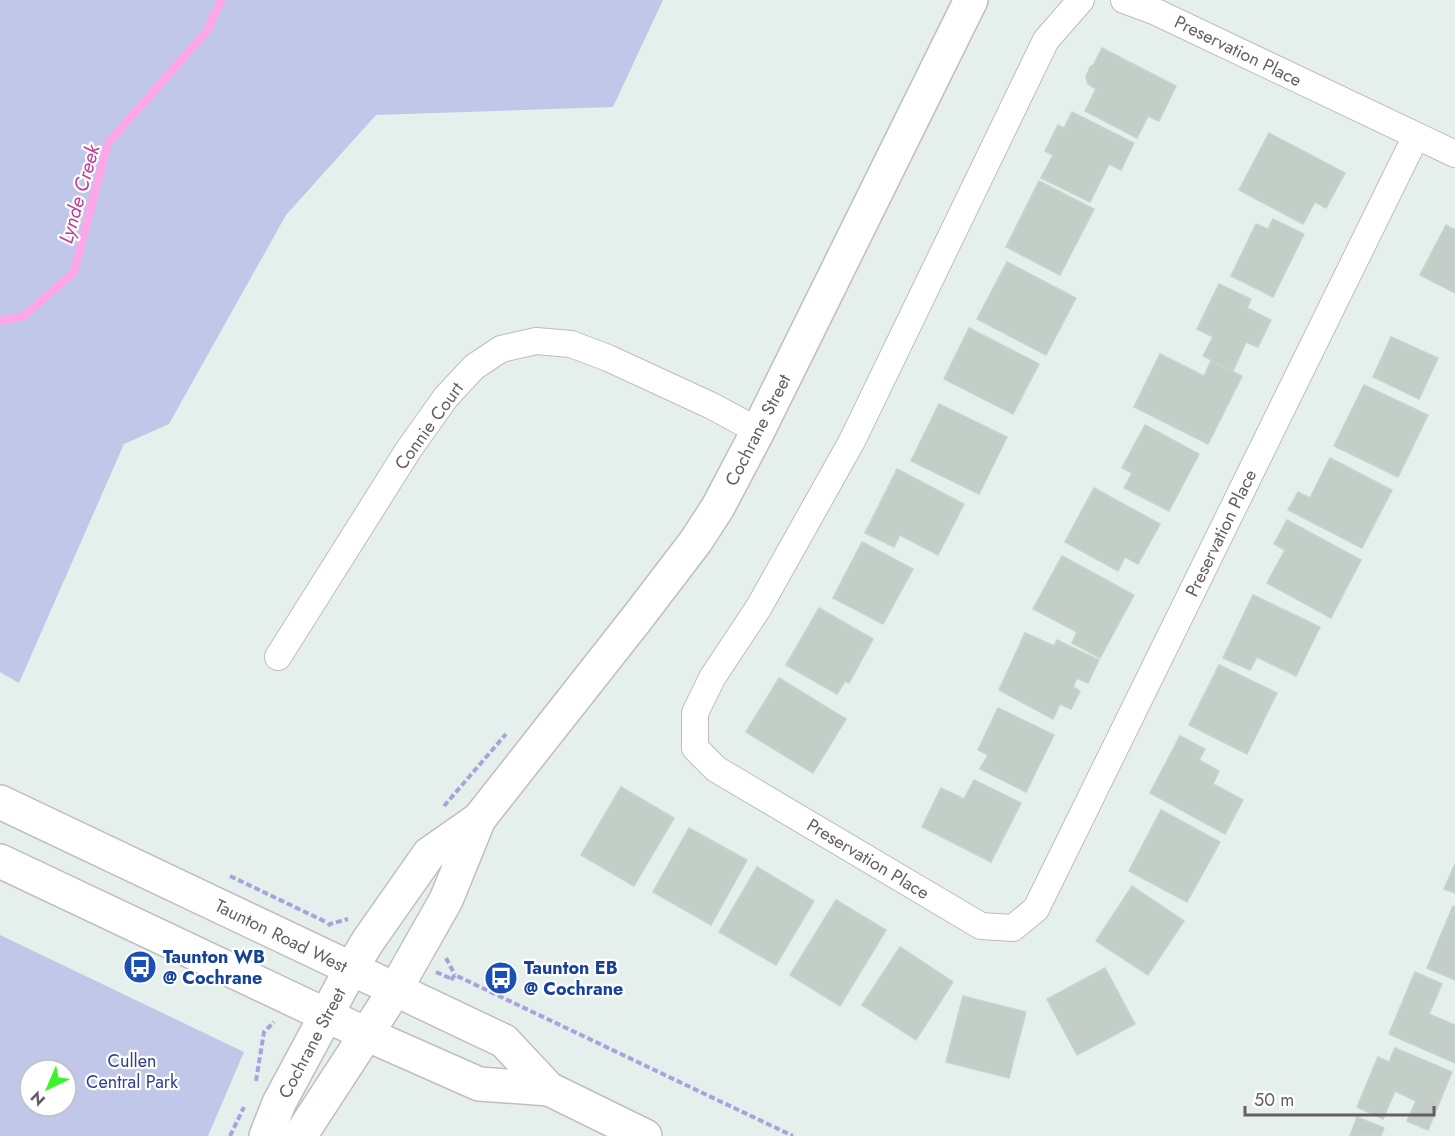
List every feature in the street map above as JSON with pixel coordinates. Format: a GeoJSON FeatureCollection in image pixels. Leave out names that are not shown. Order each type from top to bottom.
{"type":"FeatureCollection","features":[{"type":"Feature","properties":{"kind":"street","name":"Cochrane Street"},"geometry":{"type":"LineString","coordinates":[[300,1136],[395,990],[446,900],[479,819],[696,541],[718,507],[971,0]]}},
{"type":"Feature","properties":{"kind":"street","name":"Preservation Place"},"geometry":{"type":"LineString","coordinates":[[1081,0],[1046,40],[852,441],[759,607],[712,678],[695,713],[695,748],[716,769],[981,926],[1013,928],[1036,909],[1416,136]]}},
{"type":"Feature","properties":{"kind":"street","name":"Preservation Place"},"geometry":{"type":"LineString","coordinates":[[1124,0],[1154,11],[1455,154]]}},
{"type":"Feature","properties":{"kind":"street","name":"Connie Court"},"geometry":{"type":"LineString","coordinates":[[278,657],[409,449],[446,397],[474,367],[501,349],[536,341],[571,344],[608,358],[758,430]]}},
{"type":"Feature","properties":{"kind":"street","name":"Taunton Road West"},"geometry":{"type":"LineString","coordinates":[[0,802],[504,1041],[549,1089],[645,1136]]}},
{"type":"Feature","properties":{"kind":"street","name":"Cochrane Street"},"geometry":{"type":"LineString","coordinates":[[266,1136],[279,1103],[351,969],[369,941],[429,854],[479,819]]}},
{"type":"Feature","properties":{"kind":"street","name":"Taunton Road West"},"geometry":{"type":"LineString","coordinates":[[0,861],[366,1034],[479,1084],[549,1089]]}},
{"type":"Feature","properties":{"kind":"path"},"geometry":{"type":"LineString","coordinates":[[452,979],[455,975],[793,1136]]}},
{"type":"Feature","properties":{"kind":"path"},"geometry":{"type":"LineString","coordinates":[[256,1082],[264,1032],[273,1024]]}},
{"type":"Feature","properties":{"kind":"path"},"geometry":{"type":"LineString","coordinates":[[230,1136],[247,1100]]}},
{"type":"Feature","properties":{"kind":"green space"},"geometry":{"type":"Polygon","coordinates":[[[0,0],[663,0],[613,107],[376,115],[286,215],[169,424],[124,444],[19,683],[0,672],[0,0]]]}},
{"type":"Feature","properties":{"kind":"green space","name":"Cullen Central Park"},"geometry":{"type":"Polygon","coordinates":[[[0,935],[244,1052],[208,1136],[0,1136],[0,935]]]}},
{"type":"Feature","properties":{"kind":"building"},"geometry":{"type":"Polygon","coordinates":[[[1102,48],[1176,86],[1159,121],[1148,116],[1137,138],[1085,111],[1096,89],[1088,84],[1086,77],[1102,48]]]}},
{"type":"Feature","properties":{"kind":"building"},"geometry":{"type":"Polygon","coordinates":[[[1072,112],[1134,143],[1121,170],[1109,164],[1090,202],[1041,178],[1053,155],[1045,151],[1058,125],[1064,128],[1072,112]]]}},
{"type":"Feature","properties":{"kind":"building"},"geometry":{"type":"Polygon","coordinates":[[[1269,133],[1345,173],[1326,208],[1315,202],[1303,224],[1239,190],[1269,133]]]}},
{"type":"Feature","properties":{"kind":"building"},"geometry":{"type":"Polygon","coordinates":[[[1039,181],[1094,209],[1060,275],[1006,247],[1039,181]]]}},
{"type":"Feature","properties":{"kind":"building"},"geometry":{"type":"Polygon","coordinates":[[[1273,219],[1304,234],[1273,297],[1231,276],[1256,224],[1268,229],[1273,219]]]}},
{"type":"Feature","properties":{"kind":"building"},"geometry":{"type":"Polygon","coordinates":[[[1446,225],[1455,230],[1455,293],[1420,275],[1446,225]]]}},
{"type":"Feature","properties":{"kind":"building"},"geometry":{"type":"Polygon","coordinates":[[[1007,262],[1076,298],[1046,355],[977,319],[1007,262]]]}},
{"type":"Feature","properties":{"kind":"building"},"geometry":{"type":"Polygon","coordinates":[[[1219,284],[1251,299],[1247,308],[1271,320],[1258,347],[1246,342],[1233,371],[1203,356],[1213,337],[1197,329],[1219,284]]]}},
{"type":"Feature","properties":{"kind":"building"},"geometry":{"type":"Polygon","coordinates":[[[969,328],[1039,364],[1013,414],[944,379],[969,328]]]}},
{"type":"Feature","properties":{"kind":"building"},"geometry":{"type":"Polygon","coordinates":[[[1391,337],[1438,358],[1419,399],[1373,377],[1391,337]]]}},
{"type":"Feature","properties":{"kind":"building"},"geometry":{"type":"Polygon","coordinates":[[[1160,354],[1204,376],[1211,361],[1242,376],[1208,444],[1134,407],[1160,354]]]}},
{"type":"Feature","properties":{"kind":"building"},"geometry":{"type":"Polygon","coordinates":[[[1364,385],[1428,415],[1398,477],[1334,446],[1364,385]]]}},
{"type":"Feature","properties":{"kind":"building"},"geometry":{"type":"Polygon","coordinates":[[[939,404],[1007,437],[979,494],[911,461],[939,404]]]}},
{"type":"Feature","properties":{"kind":"building"},"geometry":{"type":"Polygon","coordinates":[[[1145,425],[1199,454],[1169,511],[1124,488],[1132,473],[1122,468],[1145,425]]]}},
{"type":"Feature","properties":{"kind":"building"},"geometry":{"type":"Polygon","coordinates":[[[1330,458],[1392,490],[1362,548],[1288,510],[1298,492],[1310,498],[1330,458]]]}},
{"type":"Feature","properties":{"kind":"building"},"geometry":{"type":"Polygon","coordinates":[[[897,469],[964,504],[938,555],[900,535],[894,547],[865,533],[897,469]]]}},
{"type":"Feature","properties":{"kind":"building"},"geometry":{"type":"Polygon","coordinates":[[[1094,488],[1160,524],[1138,564],[1125,557],[1118,571],[1065,542],[1094,488]]]}},
{"type":"Feature","properties":{"kind":"building"},"geometry":{"type":"Polygon","coordinates":[[[1287,520],[1361,560],[1331,618],[1267,583],[1285,550],[1274,544],[1287,520]]]}},
{"type":"Feature","properties":{"kind":"building"},"geometry":{"type":"Polygon","coordinates":[[[862,542],[913,569],[883,624],[833,598],[862,542]]]}},
{"type":"Feature","properties":{"kind":"building"},"geometry":{"type":"Polygon","coordinates":[[[1062,556],[1134,595],[1100,658],[1072,643],[1077,632],[1033,609],[1062,556]]]}},
{"type":"Feature","properties":{"kind":"building"},"geometry":{"type":"Polygon","coordinates":[[[1253,595],[1320,627],[1296,676],[1257,657],[1250,670],[1223,658],[1253,595]]]}},
{"type":"Feature","properties":{"kind":"building"},"geometry":{"type":"Polygon","coordinates":[[[819,608],[873,639],[849,683],[845,681],[837,694],[786,665],[819,608]]]}},
{"type":"Feature","properties":{"kind":"building"},"geometry":{"type":"Polygon","coordinates":[[[1025,633],[1054,646],[1057,640],[1099,660],[1088,683],[1077,678],[1073,687],[1080,691],[1071,709],[1060,704],[1053,719],[999,690],[1025,633]]]}},
{"type":"Feature","properties":{"kind":"building"},"geometry":{"type":"Polygon","coordinates":[[[1219,665],[1277,693],[1247,754],[1189,725],[1219,665]]]}},
{"type":"Feature","properties":{"kind":"building"},"geometry":{"type":"Polygon","coordinates":[[[779,678],[846,719],[813,773],[746,732],[779,678]]]}},
{"type":"Feature","properties":{"kind":"building"},"geometry":{"type":"Polygon","coordinates":[[[998,708],[1054,735],[1026,792],[980,769],[988,755],[978,750],[998,708]]]}},
{"type":"Feature","properties":{"kind":"building"},"geometry":{"type":"Polygon","coordinates":[[[1180,736],[1205,749],[1199,760],[1219,771],[1213,784],[1243,800],[1225,834],[1150,793],[1180,736]]]}},
{"type":"Feature","properties":{"kind":"building"},"geometry":{"type":"Polygon","coordinates":[[[974,780],[1021,803],[991,862],[922,827],[941,788],[964,799],[974,780]]]}},
{"type":"Feature","properties":{"kind":"building"},"geometry":{"type":"Polygon","coordinates":[[[621,787],[674,818],[634,886],[581,855],[621,787]]]}},
{"type":"Feature","properties":{"kind":"building"},"geometry":{"type":"Polygon","coordinates":[[[1161,810],[1220,842],[1187,902],[1129,871],[1161,810]]]}},
{"type":"Feature","properties":{"kind":"building"},"geometry":{"type":"Polygon","coordinates":[[[689,828],[747,860],[711,925],[653,892],[689,828]]]}},
{"type":"Feature","properties":{"kind":"building"},"geometry":{"type":"Polygon","coordinates":[[[1455,864],[1455,893],[1444,889],[1455,864]]]}},
{"type":"Feature","properties":{"kind":"building"},"geometry":{"type":"Polygon","coordinates":[[[757,867],[814,901],[776,965],[719,932],[757,867]]]}},
{"type":"Feature","properties":{"kind":"building"},"geometry":{"type":"Polygon","coordinates":[[[1132,886],[1184,921],[1148,975],[1096,941],[1132,886]]]}},
{"type":"Feature","properties":{"kind":"building"},"geometry":{"type":"Polygon","coordinates":[[[836,900],[886,930],[840,1006],[790,975],[836,900]]]}},
{"type":"Feature","properties":{"kind":"building"},"geometry":{"type":"Polygon","coordinates":[[[1453,906],[1455,907],[1455,980],[1427,968],[1453,906]]]}},
{"type":"Feature","properties":{"kind":"building"},"geometry":{"type":"Polygon","coordinates":[[[900,947],[953,982],[916,1040],[862,1005],[900,947]]]}},
{"type":"Feature","properties":{"kind":"building"},"geometry":{"type":"Polygon","coordinates":[[[1105,968],[1135,1024],[1077,1055],[1047,999],[1105,968]]]}},
{"type":"Feature","properties":{"kind":"building"},"geometry":{"type":"Polygon","coordinates":[[[1415,972],[1442,984],[1429,1014],[1455,1025],[1455,1063],[1389,1034],[1415,972]]]}},
{"type":"Feature","properties":{"kind":"building"},"geometry":{"type":"Polygon","coordinates":[[[963,996],[1026,1012],[1009,1078],[946,1062],[963,996]]]}},
{"type":"Feature","properties":{"kind":"building"},"geometry":{"type":"Polygon","coordinates":[[[1395,1048],[1452,1072],[1428,1130],[1407,1121],[1416,1101],[1395,1091],[1383,1119],[1357,1107],[1378,1057],[1389,1062],[1395,1048]]]}},
{"type":"Feature","properties":{"kind":"building"},"geometry":{"type":"Polygon","coordinates":[[[1357,1117],[1384,1128],[1381,1136],[1350,1136],[1357,1117]]]}},
{"type":"Feature","properties":{"kind":"waterway","name":"Lynde Creek"},"geometry":{"type":"LineString","coordinates":[[0,321],[24,316],[74,272],[108,143],[207,31],[221,0]]}},
{"type":"Feature","properties":{"kind":"place","name":"Taunton WB @ Cochrane"},"geometry":{"type":"Point","coordinates":[140,967]}},
{"type":"Feature","properties":{"kind":"place","name":"Taunton EB @ Cochrane"},"geometry":{"type":"Point","coordinates":[501,978]}}]}
